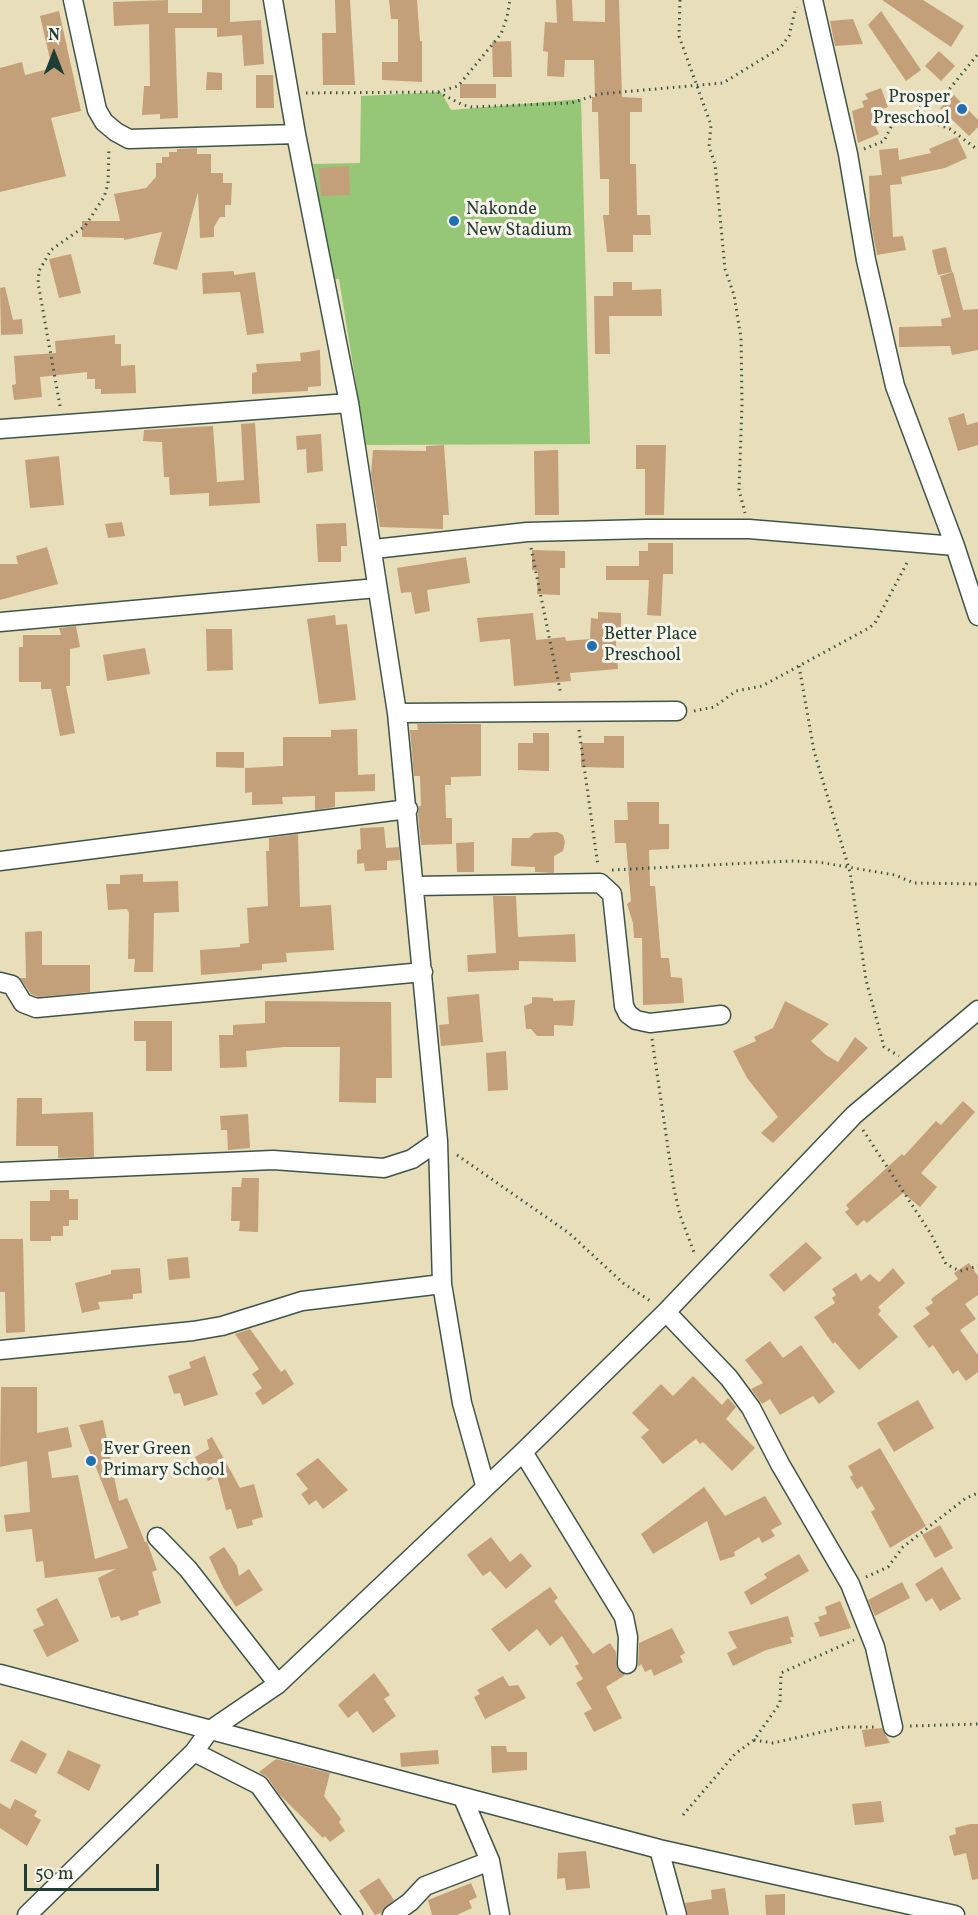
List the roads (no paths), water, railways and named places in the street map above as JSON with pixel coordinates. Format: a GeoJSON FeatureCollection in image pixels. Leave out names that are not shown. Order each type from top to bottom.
{"type":"FeatureCollection","features":[{"type":"Feature","properties":{"kind":"street"},"geometry":{"type":"LineString","coordinates":[[73,0],[98,110],[109,126],[129,139],[296,134]]}},
{"type":"Feature","properties":{"kind":"street"},"geometry":{"type":"LineString","coordinates":[[273,0],[296,134],[349,403],[374,549],[377,588],[397,713],[408,809],[438,1142],[442,1284],[462,1403],[485,1485]]}},
{"type":"Feature","properties":{"kind":"street"},"geometry":{"type":"LineString","coordinates":[[813,0],[848,154],[866,260],[895,386],[955,546],[978,616]]}},
{"type":"Feature","properties":{"kind":"street"},"geometry":{"type":"LineString","coordinates":[[0,429],[349,403]]}},
{"type":"Feature","properties":{"kind":"street"},"geometry":{"type":"LineString","coordinates":[[374,549],[527,532],[749,529],[955,546]]}},
{"type":"Feature","properties":{"kind":"street"},"geometry":{"type":"LineString","coordinates":[[0,622],[377,588]]}},
{"type":"Feature","properties":{"kind":"street"},"geometry":{"type":"LineString","coordinates":[[397,713],[677,711]]}},
{"type":"Feature","properties":{"kind":"street"},"geometry":{"type":"LineString","coordinates":[[0,861],[408,809]]}},
{"type":"Feature","properties":{"kind":"street"},"geometry":{"type":"LineString","coordinates":[[415,886],[599,877],[612,894],[624,1006],[636,1020],[650,1023],[721,1015]]}},
{"type":"Feature","properties":{"kind":"street"},"geometry":{"type":"LineString","coordinates":[[0,982],[12,985],[23,1003],[36,1008],[423,972]]}},
{"type":"Feature","properties":{"kind":"street"},"geometry":{"type":"LineString","coordinates":[[27,1915],[194,1752],[209,1731],[278,1684],[485,1485],[523,1452],[703,1275],[854,1115],[978,1010]]}},
{"type":"Feature","properties":{"kind":"street"},"geometry":{"type":"LineString","coordinates":[[0,1172],[273,1160],[384,1168],[412,1159],[438,1142]]}},
{"type":"Feature","properties":{"kind":"street"},"geometry":{"type":"LineString","coordinates":[[0,1350],[193,1331],[222,1326],[302,1301],[442,1284]]}},
{"type":"Feature","properties":{"kind":"street"},"geometry":{"type":"LineString","coordinates":[[666,1312],[729,1378],[751,1408],[780,1464],[850,1584],[870,1633],[893,1727]]}},
{"type":"Feature","properties":{"kind":"street"},"geometry":{"type":"LineString","coordinates":[[523,1452],[624,1617],[628,1637],[627,1664]]}},
{"type":"Feature","properties":{"kind":"street"},"geometry":{"type":"LineString","coordinates":[[157,1537],[188,1569],[278,1684]]}},
{"type":"Feature","properties":{"kind":"street"},"geometry":{"type":"LineString","coordinates":[[0,1674],[659,1849],[955,1915]]}},
{"type":"Feature","properties":{"kind":"street"},"geometry":{"type":"LineString","coordinates":[[194,1752],[259,1785],[352,1915]]}},
{"type":"Feature","properties":{"kind":"street"},"geometry":{"type":"LineString","coordinates":[[463,1798],[490,1861],[500,1915]]}},
{"type":"Feature","properties":{"kind":"street"},"geometry":{"type":"LineString","coordinates":[[659,1849],[677,1915]]}},
{"type":"Feature","properties":{"kind":"street"},"geometry":{"type":"LineString","coordinates":[[393,1915],[425,1886],[490,1861]]}},
{"type":"Feature","properties":{"kind":"place","name":"Prosper Preschool"},"geometry":{"type":"Point","coordinates":[962,109]}},
{"type":"Feature","properties":{"kind":"place","name":"Nakonde New Stadium"},"geometry":{"type":"Point","coordinates":[454,221]}},
{"type":"Feature","properties":{"kind":"place","name":"Better Place Preschool"},"geometry":{"type":"Point","coordinates":[592,646]}},
{"type":"Feature","properties":{"kind":"place","name":"Ever Green Primary School"},"geometry":{"type":"Point","coordinates":[91,1461]}}]}
